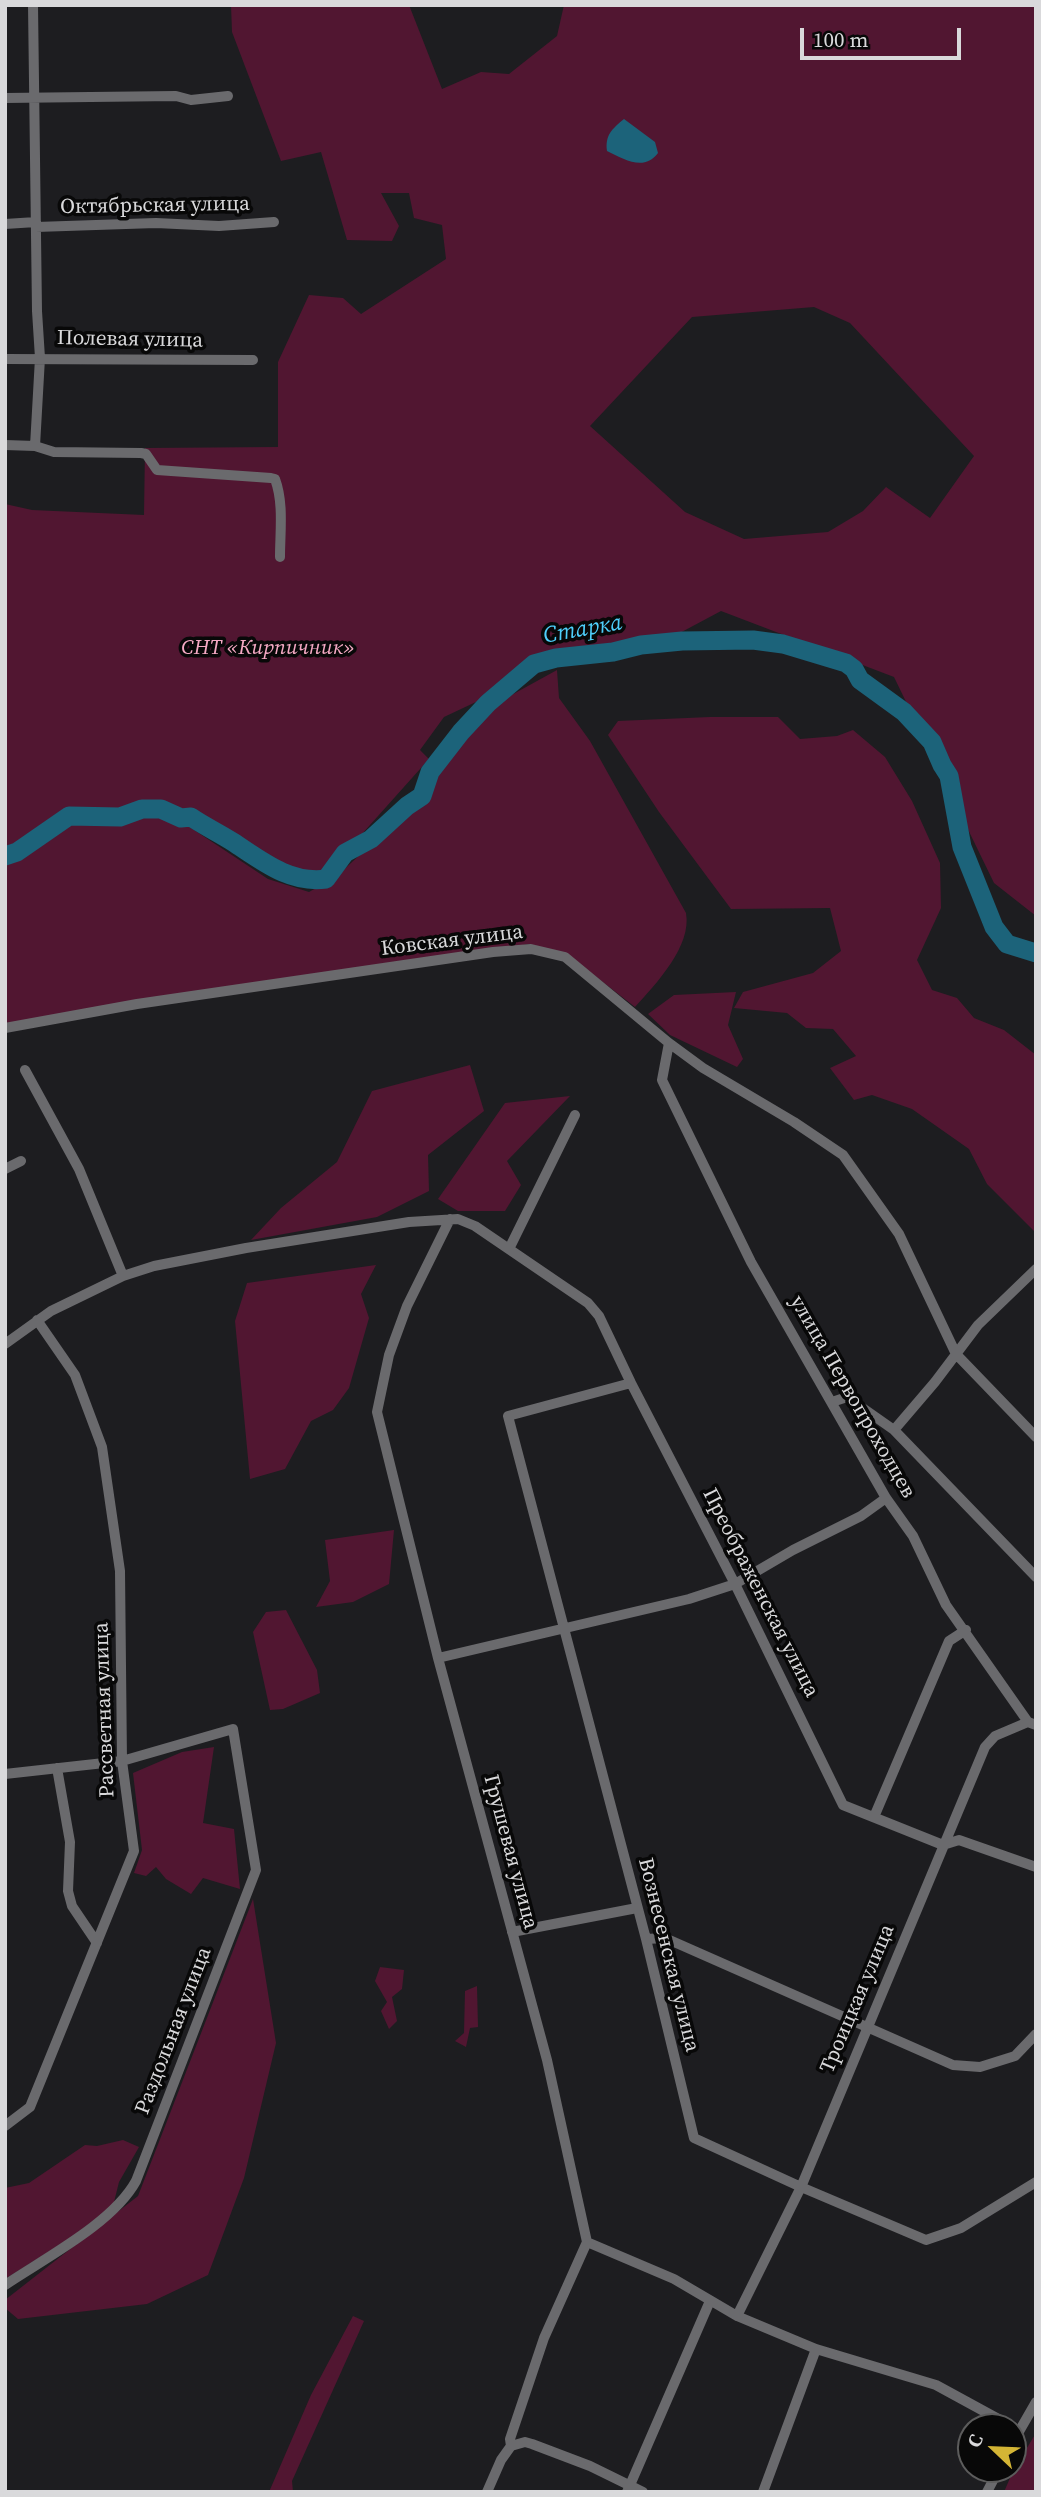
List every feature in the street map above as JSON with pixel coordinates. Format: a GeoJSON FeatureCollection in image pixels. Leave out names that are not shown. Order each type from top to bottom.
{"type":"FeatureCollection","features":[{"type":"Feature","properties":{"kind":"street"},"geometry":{"type":"LineString","coordinates":[[33,5],[40,358],[35,446]]}},
{"type":"Feature","properties":{"kind":"street"},"geometry":{"type":"LineString","coordinates":[[5,98],[176,96],[191,100],[228,96]]}},
{"type":"Feature","properties":{"kind":"street","name":"Октябрьская улица"},"geometry":{"type":"LineString","coordinates":[[5,224],[156,223],[231,226],[274,222]]}},
{"type":"Feature","properties":{"kind":"street","name":"Полевая улица"},"geometry":{"type":"LineString","coordinates":[[5,359],[253,360]]}},
{"type":"Feature","properties":{"kind":"street"},"geometry":{"type":"LineString","coordinates":[[5,445],[35,446],[54,452],[141,453],[146,454],[157,470],[275,479],[281,514],[280,557]]}},
{"type":"Feature","properties":{"kind":"street","name":"Ковская улица"},"geometry":{"type":"LineString","coordinates":[[5,1028],[260,986],[480,954],[531,949],[565,957],[703,1068],[794,1122],[843,1155],[899,1234],[957,1354]]}},
{"type":"Feature","properties":{"kind":"street","name":"улица Первопроходцев"},"geometry":{"type":"LineString","coordinates":[[669,1043],[662,1080],[751,1262],[886,1498],[913,1536],[946,1605],[1032,1724]]}},
{"type":"Feature","properties":{"kind":"street"},"geometry":{"type":"LineString","coordinates":[[25,1070],[79,1170],[123,1276]]}},
{"type":"Feature","properties":{"kind":"street"},"geometry":{"type":"LineString","coordinates":[[509,1249],[575,1115]]}},
{"type":"Feature","properties":{"kind":"street"},"geometry":{"type":"LineString","coordinates":[[5,1169],[21,1161]]}},
{"type":"Feature","properties":{"kind":"street"},"geometry":{"type":"LineString","coordinates":[[5,1343],[37,1320],[123,1276],[186,1259],[246,1248],[397,1224],[450,1219]]}},
{"type":"Feature","properties":{"kind":"street","name":"Преображенская улица"},"geometry":{"type":"LineString","coordinates":[[450,1219],[458,1219],[475,1226],[589,1303],[599,1316],[843,1805],[943,1845],[959,1840],[1036,1867]]}},
{"type":"Feature","properties":{"kind":"street","name":"Грушевая улица"},"geometry":{"type":"LineString","coordinates":[[450,1219],[407,1307],[389,1355],[377,1412],[438,1658],[547,2060],[587,2242]]}},
{"type":"Feature","properties":{"kind":"street"},"geometry":{"type":"LineString","coordinates":[[894,1430],[978,1325],[1036,1269]]}},
{"type":"Feature","properties":{"kind":"street","name":"Рассветная улица"},"geometry":{"type":"LineString","coordinates":[[5,2126],[30,2107],[134,1851],[122,1760],[120,1571],[102,1447],[75,1375],[37,1320]]}},
{"type":"Feature","properties":{"kind":"street"},"geometry":{"type":"LineString","coordinates":[[957,1354],[1036,1437]]}},
{"type":"Feature","properties":{"kind":"street","name":"Вознесенская улица"},"geometry":{"type":"LineString","coordinates":[[631,1383],[508,1416],[646,1939],[694,2138],[926,2240],[961,2228],[1036,2182]]}},
{"type":"Feature","properties":{"kind":"street"},"geometry":{"type":"LineString","coordinates":[[832,1402],[847,1397],[894,1430],[1036,1577]]}},
{"type":"Feature","properties":{"kind":"street"},"geometry":{"type":"LineString","coordinates":[[438,1658],[689,1599],[735,1584],[793,1550],[861,1516],[886,1498]]}},
{"type":"Feature","properties":{"kind":"street"},"geometry":{"type":"LineString","coordinates":[[873,1817],[949,1641],[966,1630]]}},
{"type":"Feature","properties":{"kind":"street","name":"Троицкая улица"},"geometry":{"type":"LineString","coordinates":[[737,2316],[801,2187],[985,1747],[995,1736],[1032,1724]]}},
{"type":"Feature","properties":{"kind":"street","name":"Раздольная улица"},"geometry":{"type":"LineString","coordinates":[[5,2285],[105,2218],[129,2193],[136,2181],[256,1870],[233,1730],[122,1760]]}},
{"type":"Feature","properties":{"kind":"street"},"geometry":{"type":"LineString","coordinates":[[5,1774],[122,1760]]}},
{"type":"Feature","properties":{"kind":"street"},"geometry":{"type":"LineString","coordinates":[[57,1768],[70,1842],[68,1891],[72,1906],[97,1943]]}},
{"type":"Feature","properties":{"kind":"street"},"geometry":{"type":"LineString","coordinates":[[512,1932],[637,1908]]}},
{"type":"Feature","properties":{"kind":"street"},"geometry":{"type":"LineString","coordinates":[[646,1939],[665,1938],[953,2065],[981,2067],[1015,2056],[1036,2034]]}},
{"type":"Feature","properties":{"kind":"street"},"geometry":{"type":"LineString","coordinates":[[511,2446],[509,2439],[544,2338],[587,2242],[674,2279],[737,2316],[816,2349],[936,2385],[987,2413]]}},
{"type":"Feature","properties":{"kind":"street"},"geometry":{"type":"LineString","coordinates":[[629,2489],[710,2301]]}},
{"type":"Feature","properties":{"kind":"street"},"geometry":{"type":"LineString","coordinates":[[763,2492],[816,2349]]}},
{"type":"Feature","properties":{"kind":"street"},"geometry":{"type":"LineString","coordinates":[[487,2492],[501,2460],[511,2446],[525,2442],[590,2466],[629,2489],[643,2492]]}},
{"type":"Feature","properties":{"kind":"green space","name":"СНТ «Кирпичник»"},"geometry":{"type":"Polygon","coordinates":[[[231,5],[409,5],[442,89],[481,72],[509,74],[557,36],[564,5],[1036,5],[1036,916],[994,883],[894,677],[721,611],[661,643],[563,661],[444,717],[420,750],[429,759],[361,835],[371,839],[345,853],[326,879],[312,881],[285,875],[191,817],[181,818],[161,809],[142,809],[120,817],[69,816],[17,852],[5,856],[5,504],[32,510],[144,515],[145,448],[278,447],[278,362],[309,295],[343,298],[361,314],[446,259],[442,225],[414,218],[409,193],[381,193],[399,226],[392,241],[347,240],[321,152],[281,161],[232,32],[231,5]],[[814,307],[692,317],[590,426],[685,512],[744,539],[828,532],[863,511],[886,487],[930,518],[974,456],[850,323],[814,307]]]}},
{"type":"Feature","properties":{"kind":"green space"},"geometry":{"type":"Polygon","coordinates":[[[557,670],[559,698],[590,741],[686,913],[684,938],[671,964],[635,1007],[568,955],[529,944],[5,1024],[5,859],[19,854],[70,818],[119,819],[143,811],[160,812],[179,820],[268,879],[309,892],[337,876],[393,824],[426,800],[435,774],[497,703],[557,670]]]}},
{"type":"Feature","properties":{"kind":"green space"},"geometry":{"type":"Polygon","coordinates":[[[778,717],[800,739],[837,736],[853,730],[885,757],[912,801],[940,863],[941,908],[917,960],[932,990],[957,998],[974,1018],[1004,1030],[1036,1055],[1036,1233],[987,1184],[969,1149],[912,1109],[872,1095],[854,1100],[830,1068],[856,1056],[833,1029],[806,1028],[787,1013],[734,1008],[743,992],[813,973],[841,951],[830,908],[731,909],[659,812],[608,735],[618,721],[778,717]]]}},
{"type":"Feature","properties":{"kind":"green space"},"geometry":{"type":"Polygon","coordinates":[[[736,992],[728,1025],[743,1059],[737,1067],[670,1035],[648,1014],[674,995],[736,992]]]}},
{"type":"Feature","properties":{"kind":"green space"},"geometry":{"type":"Polygon","coordinates":[[[470,1065],[484,1111],[428,1155],[429,1191],[377,1217],[251,1240],[281,1208],[337,1162],[372,1091],[470,1065]]]}},
{"type":"Feature","properties":{"kind":"green space"},"geometry":{"type":"Polygon","coordinates":[[[570,1096],[507,1161],[521,1185],[505,1211],[458,1211],[438,1199],[505,1103],[570,1096]]]}},
{"type":"Feature","properties":{"kind":"green space"},"geometry":{"type":"Polygon","coordinates":[[[376,1265],[361,1294],[369,1318],[349,1388],[333,1410],[311,1421],[285,1469],[250,1479],[235,1321],[247,1283],[376,1265]]]}},
{"type":"Feature","properties":{"kind":"green space"},"geometry":{"type":"Polygon","coordinates":[[[394,1530],[389,1584],[353,1602],[316,1607],[330,1581],[325,1540],[394,1530]]]}},
{"type":"Feature","properties":{"kind":"green space"},"geometry":{"type":"Polygon","coordinates":[[[286,1610],[317,1670],[320,1693],[283,1709],[270,1710],[253,1632],[266,1612],[286,1610]]]}},
{"type":"Feature","properties":{"kind":"green space"},"geometry":{"type":"Polygon","coordinates":[[[214,1747],[203,1823],[234,1829],[240,1889],[203,1878],[191,1894],[166,1879],[156,1867],[146,1876],[134,1873],[142,1850],[133,1773],[182,1752],[214,1747]]]}},
{"type":"Feature","properties":{"kind":"green space"},"geometry":{"type":"Polygon","coordinates":[[[253,1899],[276,2043],[244,2178],[208,2275],[147,2304],[18,2319],[5,2308],[5,2300],[138,2196],[253,1899]]]}},
{"type":"Feature","properties":{"kind":"green space"},"geometry":{"type":"Polygon","coordinates":[[[380,1967],[404,1970],[402,1989],[392,1997],[397,2021],[389,2029],[381,2011],[387,2002],[375,1981],[380,1967]]]}},
{"type":"Feature","properties":{"kind":"green space"},"geometry":{"type":"Polygon","coordinates":[[[477,1986],[478,2027],[470,2028],[466,2047],[455,2041],[464,2033],[465,1991],[477,1986]]]}},
{"type":"Feature","properties":{"kind":"green space"},"geometry":{"type":"Polygon","coordinates":[[[123,2140],[139,2147],[119,2182],[113,2206],[69,2239],[5,2279],[5,2188],[29,2183],[85,2145],[97,2146],[123,2140]]]}},
{"type":"Feature","properties":{"kind":"green space"},"geometry":{"type":"Polygon","coordinates":[[[353,2316],[364,2321],[292,2481],[293,2492],[269,2492],[311,2395],[353,2316]]]}},
{"type":"Feature","properties":{"kind":"green space"},"geometry":{"type":"Polygon","coordinates":[[[1036,2433],[1036,2492],[1004,2492],[1008,2483],[1027,2483],[1027,2448],[1036,2433]]]}},
{"type":"Feature","properties":{"kind":"water"},"geometry":{"type":"Polygon","coordinates":[[[624,119],[655,142],[658,153],[652,159],[647,162],[634,162],[607,151],[610,133],[624,119]]]}},
{"type":"Feature","properties":{"kind":"waterway","name":"Старка"},"geometry":{"type":"LineString","coordinates":[[5,856],[17,852],[69,816],[120,817],[142,809],[161,809],[181,818],[191,817],[277,870],[300,878],[326,879],[345,853],[371,839],[422,796],[430,772],[461,732],[488,703],[534,664],[641,645],[682,641],[753,640],[783,644],[846,663],[854,669],[860,680],[904,712],[932,742],[949,776],[962,847],[994,927],[1007,944],[1036,953]]}}]}
